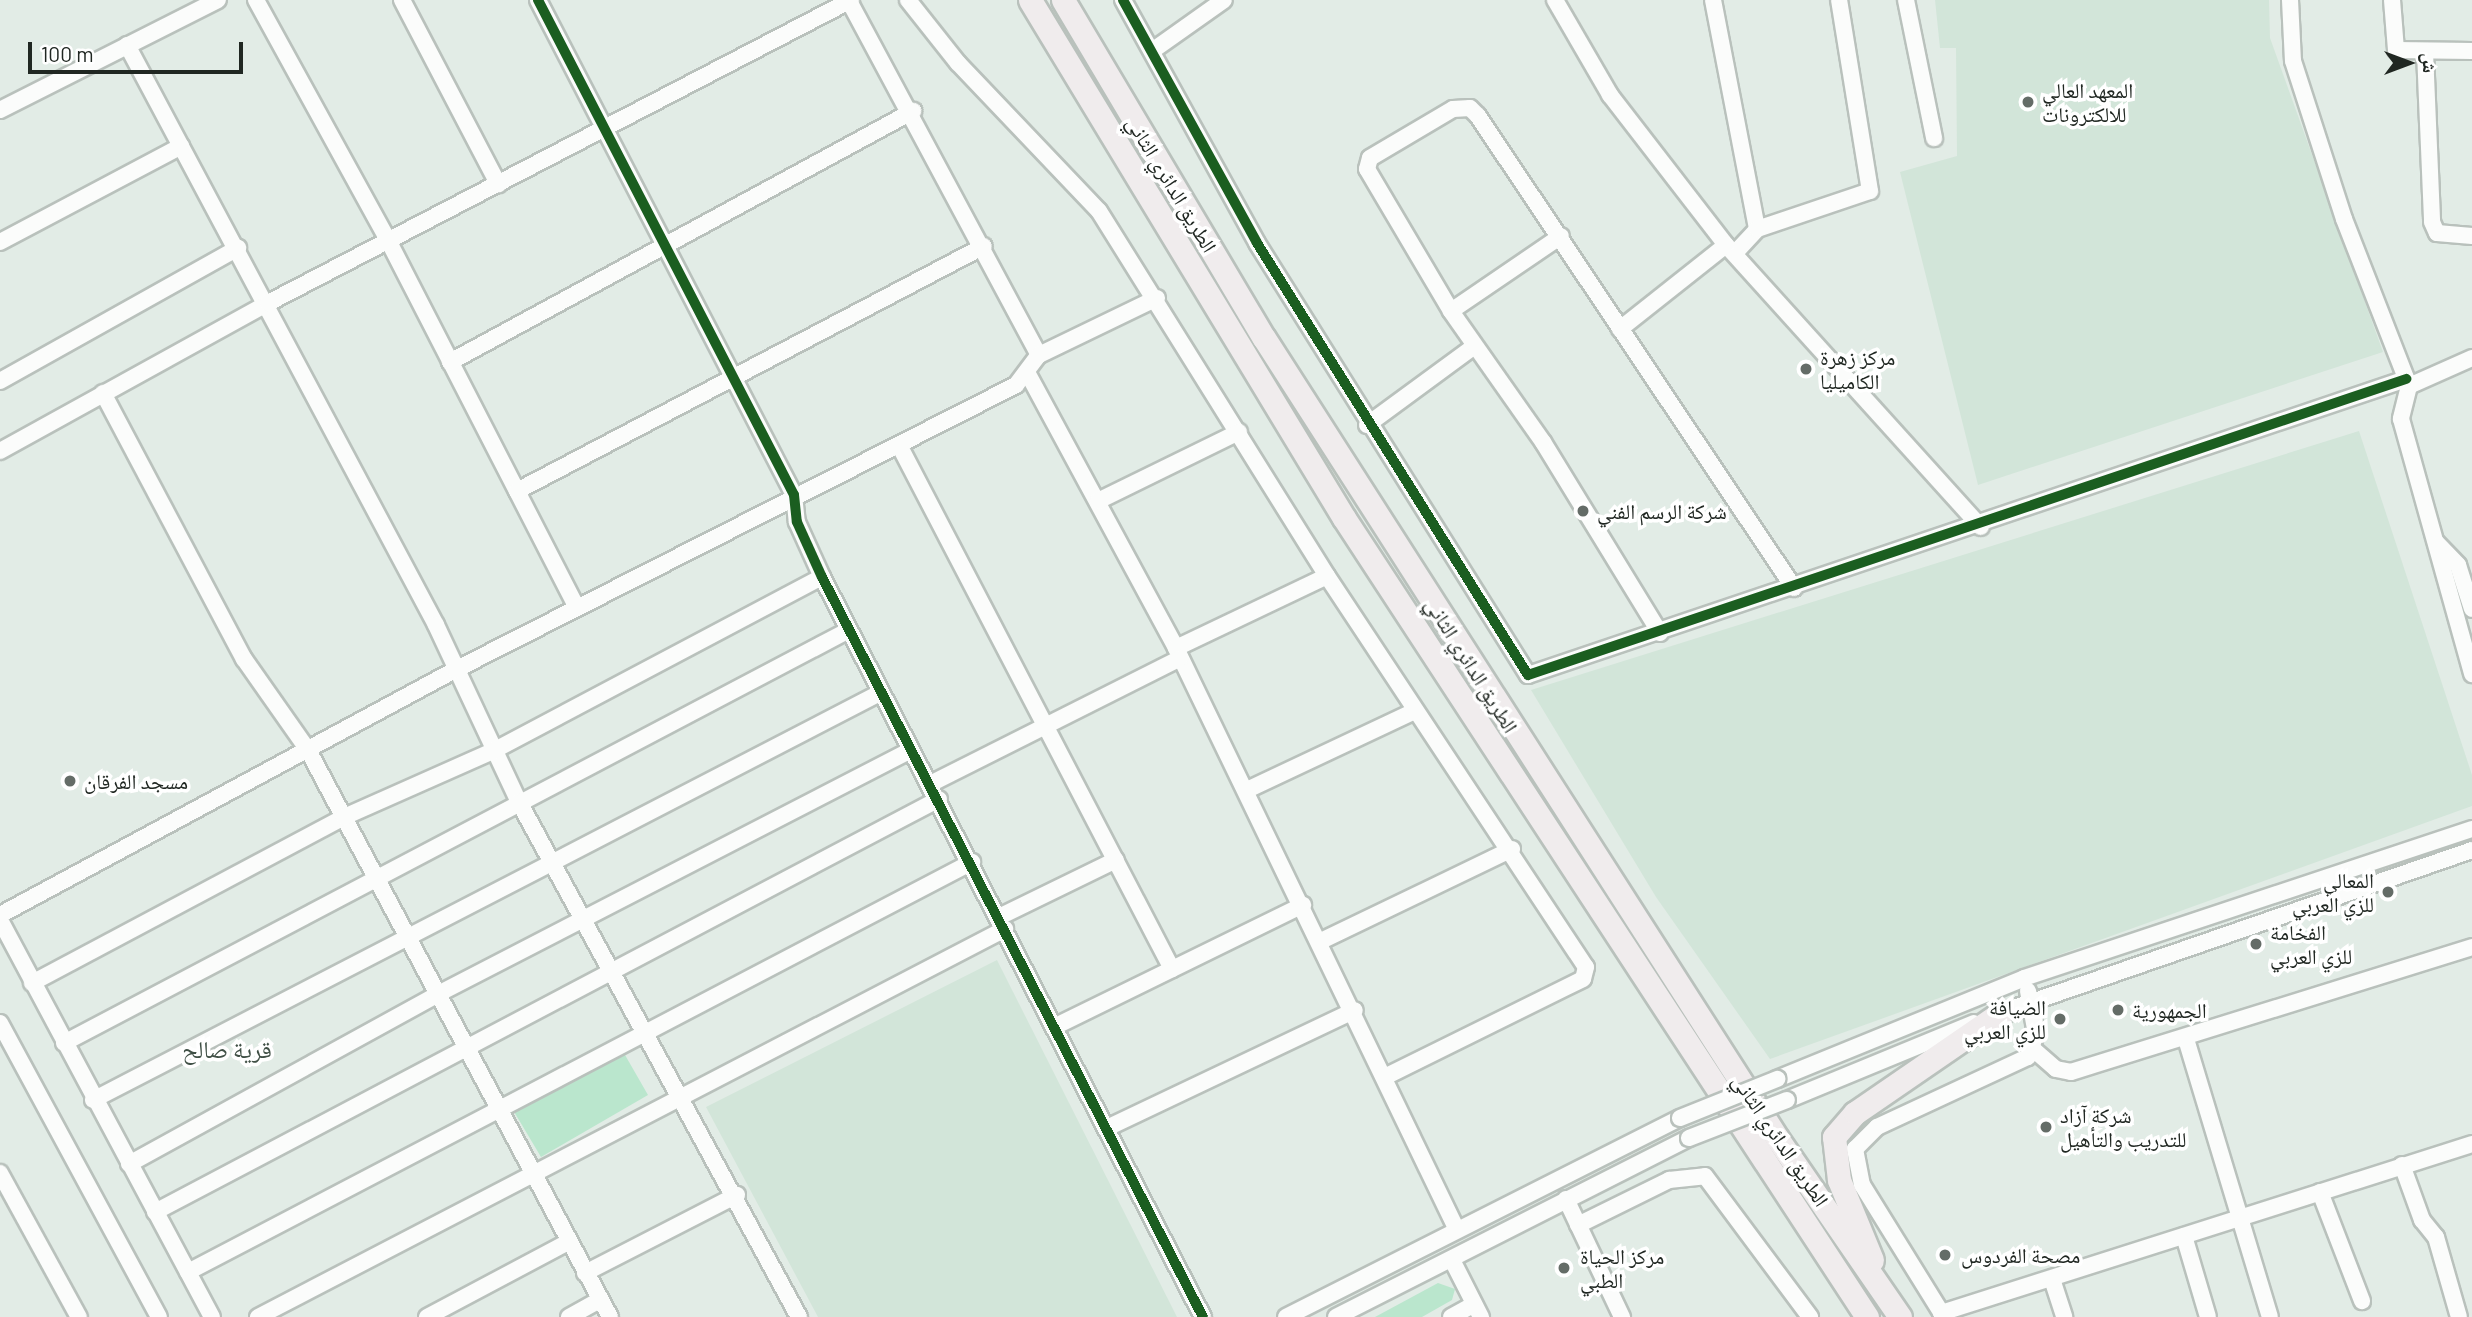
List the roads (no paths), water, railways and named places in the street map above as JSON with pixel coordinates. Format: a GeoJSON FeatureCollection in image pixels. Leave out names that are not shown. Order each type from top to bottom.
{"type":"FeatureCollection","features":[{"type":"Feature","properties":{"kind":"highway","name":"الطريق الدائري الثاني"},"geometry":{"type":"LineString","coordinates":[[1030,0],[1344,518],[1867,1317]]}},
{"type":"Feature","properties":{"kind":"highway","name":"الطريق الدائري الثاني"},"geometry":{"type":"LineString","coordinates":[[1063,0],[1271,349],[1777,1138],[1900,1317]]}},
{"type":"Feature","properties":{"kind":"highway"},"geometry":{"type":"LineString","coordinates":[[1876,1280],[1832,1157],[1834,1137],[1855,1112],[2002,1012]]}},
{"type":"Feature","properties":{"kind":"street"},"geometry":{"type":"LineString","coordinates":[[0,110],[218,0]]}},
{"type":"Feature","properties":{"kind":"street"},"geometry":{"type":"LineString","coordinates":[[256,0],[390,244],[577,608]]}},
{"type":"Feature","properties":{"kind":"street"},"geometry":{"type":"LineString","coordinates":[[402,0],[498,184]]}},
{"type":"Feature","properties":{"kind":"street"},"geometry":{"type":"LineString","coordinates":[[908,0],[958,63],[1063,166],[1157,298],[1327,576],[1415,711],[1512,849],[1587,973],[1387,1076]]}},
{"type":"Feature","properties":{"kind":"street"},"geometry":{"type":"LineString","coordinates":[[1123,0],[1367,425],[1524,673],[1660,633],[1981,527],[2123,471],[2408,382],[2472,358]]}},
{"type":"Feature","properties":{"kind":"street"},"geometry":{"type":"LineString","coordinates":[[1152,51],[1224,0]]}},
{"type":"Feature","properties":{"kind":"street"},"geometry":{"type":"LineString","coordinates":[[1555,0],[1610,95],[1730,249],[1981,527]]}},
{"type":"Feature","properties":{"kind":"street"},"geometry":{"type":"LineString","coordinates":[[1713,0],[1757,229]]}},
{"type":"Feature","properties":{"kind":"street"},"geometry":{"type":"LineString","coordinates":[[1620,329],[1757,229],[1870,191],[1839,0]]}},
{"type":"Feature","properties":{"kind":"street"},"geometry":{"type":"LineString","coordinates":[[1906,0],[1934,138]]}},
{"type":"Feature","properties":{"kind":"street"},"geometry":{"type":"LineString","coordinates":[[2290,0],[2297,72],[2408,382],[2401,419],[2437,542],[2440,572],[2472,674]]}},
{"type":"Feature","properties":{"kind":"street"},"geometry":{"type":"LineString","coordinates":[[2392,0],[2396,50],[2472,51]]}},
{"type":"Feature","properties":{"kind":"street"},"geometry":{"type":"LineString","coordinates":[[541,1],[604,131],[735,377],[794,495],[797,522],[822,577],[880,692],[1058,1025],[1203,1317]]}},
{"type":"Feature","properties":{"kind":"street"},"geometry":{"type":"LineString","coordinates":[[0,451],[268,303],[390,244],[498,184],[850,1],[913,111],[1039,355]]}},
{"type":"Feature","properties":{"kind":"street"},"geometry":{"type":"LineString","coordinates":[[127,45],[268,303],[455,670],[519,802],[616,971],[737,1195],[799,1317]]}},
{"type":"Feature","properties":{"kind":"street"},"geometry":{"type":"LineString","coordinates":[[2425,52],[2432,222],[2437,233],[2472,236]]}},
{"type":"Feature","properties":{"kind":"street"},"geometry":{"type":"LineString","coordinates":[[1660,633],[1550,453],[1473,347],[1367,169],[1370,158],[1453,109],[1470,108],[1560,236],[1794,589]]}},
{"type":"Feature","properties":{"kind":"street"},"geometry":{"type":"LineString","coordinates":[[450,362],[913,111]]}},
{"type":"Feature","properties":{"kind":"street"},"geometry":{"type":"LineString","coordinates":[[0,242],[181,146]]}},
{"type":"Feature","properties":{"kind":"street"},"geometry":{"type":"LineString","coordinates":[[1451,311],[1560,236]]}},
{"type":"Feature","properties":{"kind":"street"},"geometry":{"type":"LineString","coordinates":[[517,491],[984,246]]}},
{"type":"Feature","properties":{"kind":"street"},"geometry":{"type":"LineString","coordinates":[[0,381],[238,248]]}},
{"type":"Feature","properties":{"kind":"street"},"geometry":{"type":"LineString","coordinates":[[212,1317],[32,983],[7,954],[0,918],[455,670],[794,495],[899,445],[1028,374],[1039,355],[1157,298]]}},
{"type":"Feature","properties":{"kind":"street"},"geometry":{"type":"LineString","coordinates":[[1367,425],[1473,347]]}},
{"type":"Feature","properties":{"kind":"street"},"geometry":{"type":"LineString","coordinates":[[1028,374],[1178,653],[1247,790],[1387,1076],[1457,1230]]}},
{"type":"Feature","properties":{"kind":"street"},"geometry":{"type":"LineString","coordinates":[[103,393],[244,659],[308,750],[610,1317]]}},
{"type":"Feature","properties":{"kind":"street"},"geometry":{"type":"LineString","coordinates":[[1097,501],[1240,432]]}},
{"type":"Feature","properties":{"kind":"street"},"geometry":{"type":"LineString","coordinates":[[899,445],[1042,725],[1172,969]]}},
{"type":"Feature","properties":{"kind":"street"},"geometry":{"type":"LineString","coordinates":[[2437,542],[2465,563],[2472,609]]}},
{"type":"Feature","properties":{"kind":"street"},"geometry":{"type":"LineString","coordinates":[[2440,572],[2465,563]]}},
{"type":"Feature","properties":{"kind":"street"},"geometry":{"type":"LineString","coordinates":[[930,783],[1327,576]]}},
{"type":"Feature","properties":{"kind":"street"},"geometry":{"type":"LineString","coordinates":[[32,983],[344,817],[495,750],[822,577]]}},
{"type":"Feature","properties":{"kind":"street"},"geometry":{"type":"LineString","coordinates":[[64,1043],[849,630]]}},
{"type":"Feature","properties":{"kind":"street"},"geometry":{"type":"LineString","coordinates":[[93,1100],[408,940],[880,692]]}},
{"type":"Feature","properties":{"kind":"street"},"geometry":{"type":"LineString","coordinates":[[1247,790],[1415,711]]}},
{"type":"Feature","properties":{"kind":"street"},"geometry":{"type":"LineString","coordinates":[[129,1164],[438,994],[587,920],[911,750]]}},
{"type":"Feature","properties":{"kind":"street"},"geometry":{"type":"LineString","coordinates":[[155,1212],[939,799]]}},
{"type":"Feature","properties":{"kind":"street"},"geometry":{"type":"LineString","coordinates":[[1286,1317],[1679,1118],[2024,978],[2472,830]]}},
{"type":"Feature","properties":{"kind":"street"},"geometry":{"type":"LineString","coordinates":[[1321,941],[1512,849]]}},
{"type":"Feature","properties":{"kind":"street"},"geometry":{"type":"LineString","coordinates":[[1336,1317],[1689,1138],[2032,1000],[2472,850]]}},
{"type":"Feature","properties":{"kind":"street"},"geometry":{"type":"LineString","coordinates":[[258,1317],[534,1174],[1116,860]]}},
{"type":"Feature","properties":{"kind":"street"},"geometry":{"type":"LineString","coordinates":[[188,1272],[972,862]]}},
{"type":"Feature","properties":{"kind":"street"},"geometry":{"type":"LineString","coordinates":[[1058,1025],[1303,905]]}},
{"type":"Feature","properties":{"kind":"street"},"geometry":{"type":"LineString","coordinates":[[2033,1049],[2056,1069],[2071,1072],[2186,1039],[2472,947]]}},
{"type":"Feature","properties":{"kind":"street"},"geometry":{"type":"LineString","coordinates":[[2024,978],[2032,1000],[2033,1049],[2015,1068],[1877,1127],[1855,1149],[1862,1185],[1943,1315],[2472,1144]]}},
{"type":"Feature","properties":{"kind":"street"},"geometry":{"type":"LineString","coordinates":[[1109,1127],[1355,1010]]}},
{"type":"Feature","properties":{"kind":"street"},"geometry":{"type":"LineString","coordinates":[[0,1023],[159,1317]]}},
{"type":"Feature","properties":{"kind":"street"},"geometry":{"type":"LineString","coordinates":[[2186,1039],[2270,1317]]}},
{"type":"Feature","properties":{"kind":"street"},"geometry":{"type":"LineString","coordinates":[[2402,1165],[2422,1220],[2436,1237],[2459,1317]]}},
{"type":"Feature","properties":{"kind":"street"},"geometry":{"type":"LineString","coordinates":[[0,1173],[79,1317]]}},
{"type":"Feature","properties":{"kind":"street"},"geometry":{"type":"LineString","coordinates":[[1578,1225],[1669,1180],[1705,1175],[1810,1317]]}},
{"type":"Feature","properties":{"kind":"street"},"geometry":{"type":"LineString","coordinates":[[2320,1192],[2362,1301]]}},
{"type":"Feature","properties":{"kind":"street"},"geometry":{"type":"LineString","coordinates":[[585,1273],[737,1195]]}},
{"type":"Feature","properties":{"kind":"street"},"geometry":{"type":"LineString","coordinates":[[1566,1199],[1622,1317]]}},
{"type":"Feature","properties":{"kind":"street"},"geometry":{"type":"LineString","coordinates":[[2184,1236],[2208,1317]]}},
{"type":"Feature","properties":{"kind":"street"},"geometry":{"type":"LineString","coordinates":[[427,1317],[568,1242]]}},
{"type":"Feature","properties":{"kind":"street"},"geometry":{"type":"LineString","coordinates":[[1451,1260],[1478,1311],[1451,1317]]}},
{"type":"Feature","properties":{"kind":"street"},"geometry":{"type":"LineString","coordinates":[[2052,1279],[2064,1317]]}},
{"type":"Feature","properties":{"kind":"street"},"geometry":{"type":"LineString","coordinates":[[1352,1282],[1363,1302]]}},
{"type":"Feature","properties":{"kind":"street"},"geometry":{"type":"LineString","coordinates":[[569,1317],[600,1300]]}},
{"type":"Feature","properties":{"kind":"place","name":"المعهد العالي للالكترونات"},"geometry":{"type":"Point","coordinates":[2028,102]}},
{"type":"Feature","properties":{"kind":"place","name":"مركز زهرة الكاميليا"},"geometry":{"type":"Point","coordinates":[1806,369]}},
{"type":"Feature","properties":{"kind":"place","name":"شركة الرسم الفني"},"geometry":{"type":"Point","coordinates":[1583,511]}},
{"type":"Feature","properties":{"kind":"place","name":"مسجد الفرقان"},"geometry":{"type":"Point","coordinates":[70,781]}},
{"type":"Feature","properties":{"kind":"place","name":"المعالي للزي العربي"},"geometry":{"type":"Point","coordinates":[2388,892]}},
{"type":"Feature","properties":{"kind":"place","name":"الفخامة للزي العربي"},"geometry":{"type":"Point","coordinates":[2256,944]}},
{"type":"Feature","properties":{"kind":"place","name":"الجمهورية"},"geometry":{"type":"Point","coordinates":[2118,1010]}},
{"type":"Feature","properties":{"kind":"place","name":"الضيافة للزي العربي"},"geometry":{"type":"Point","coordinates":[2060,1019]}},
{"type":"Feature","properties":{"kind":"place","name":"شركة آزاد للتدريب والتأهيل"},"geometry":{"type":"Point","coordinates":[2046,1127]}},
{"type":"Feature","properties":{"kind":"place","name":"مصحة الفردوس"},"geometry":{"type":"Point","coordinates":[1945,1255]}},
{"type":"Feature","properties":{"kind":"place","name":"مركز الحياة الطبي"},"geometry":{"type":"Point","coordinates":[1564,1268]}},
{"type":"Feature","properties":{"kind":"district","name":"قرية صالح"},"geometry":{"type":"Point","coordinates":[227,1049]}}]}
